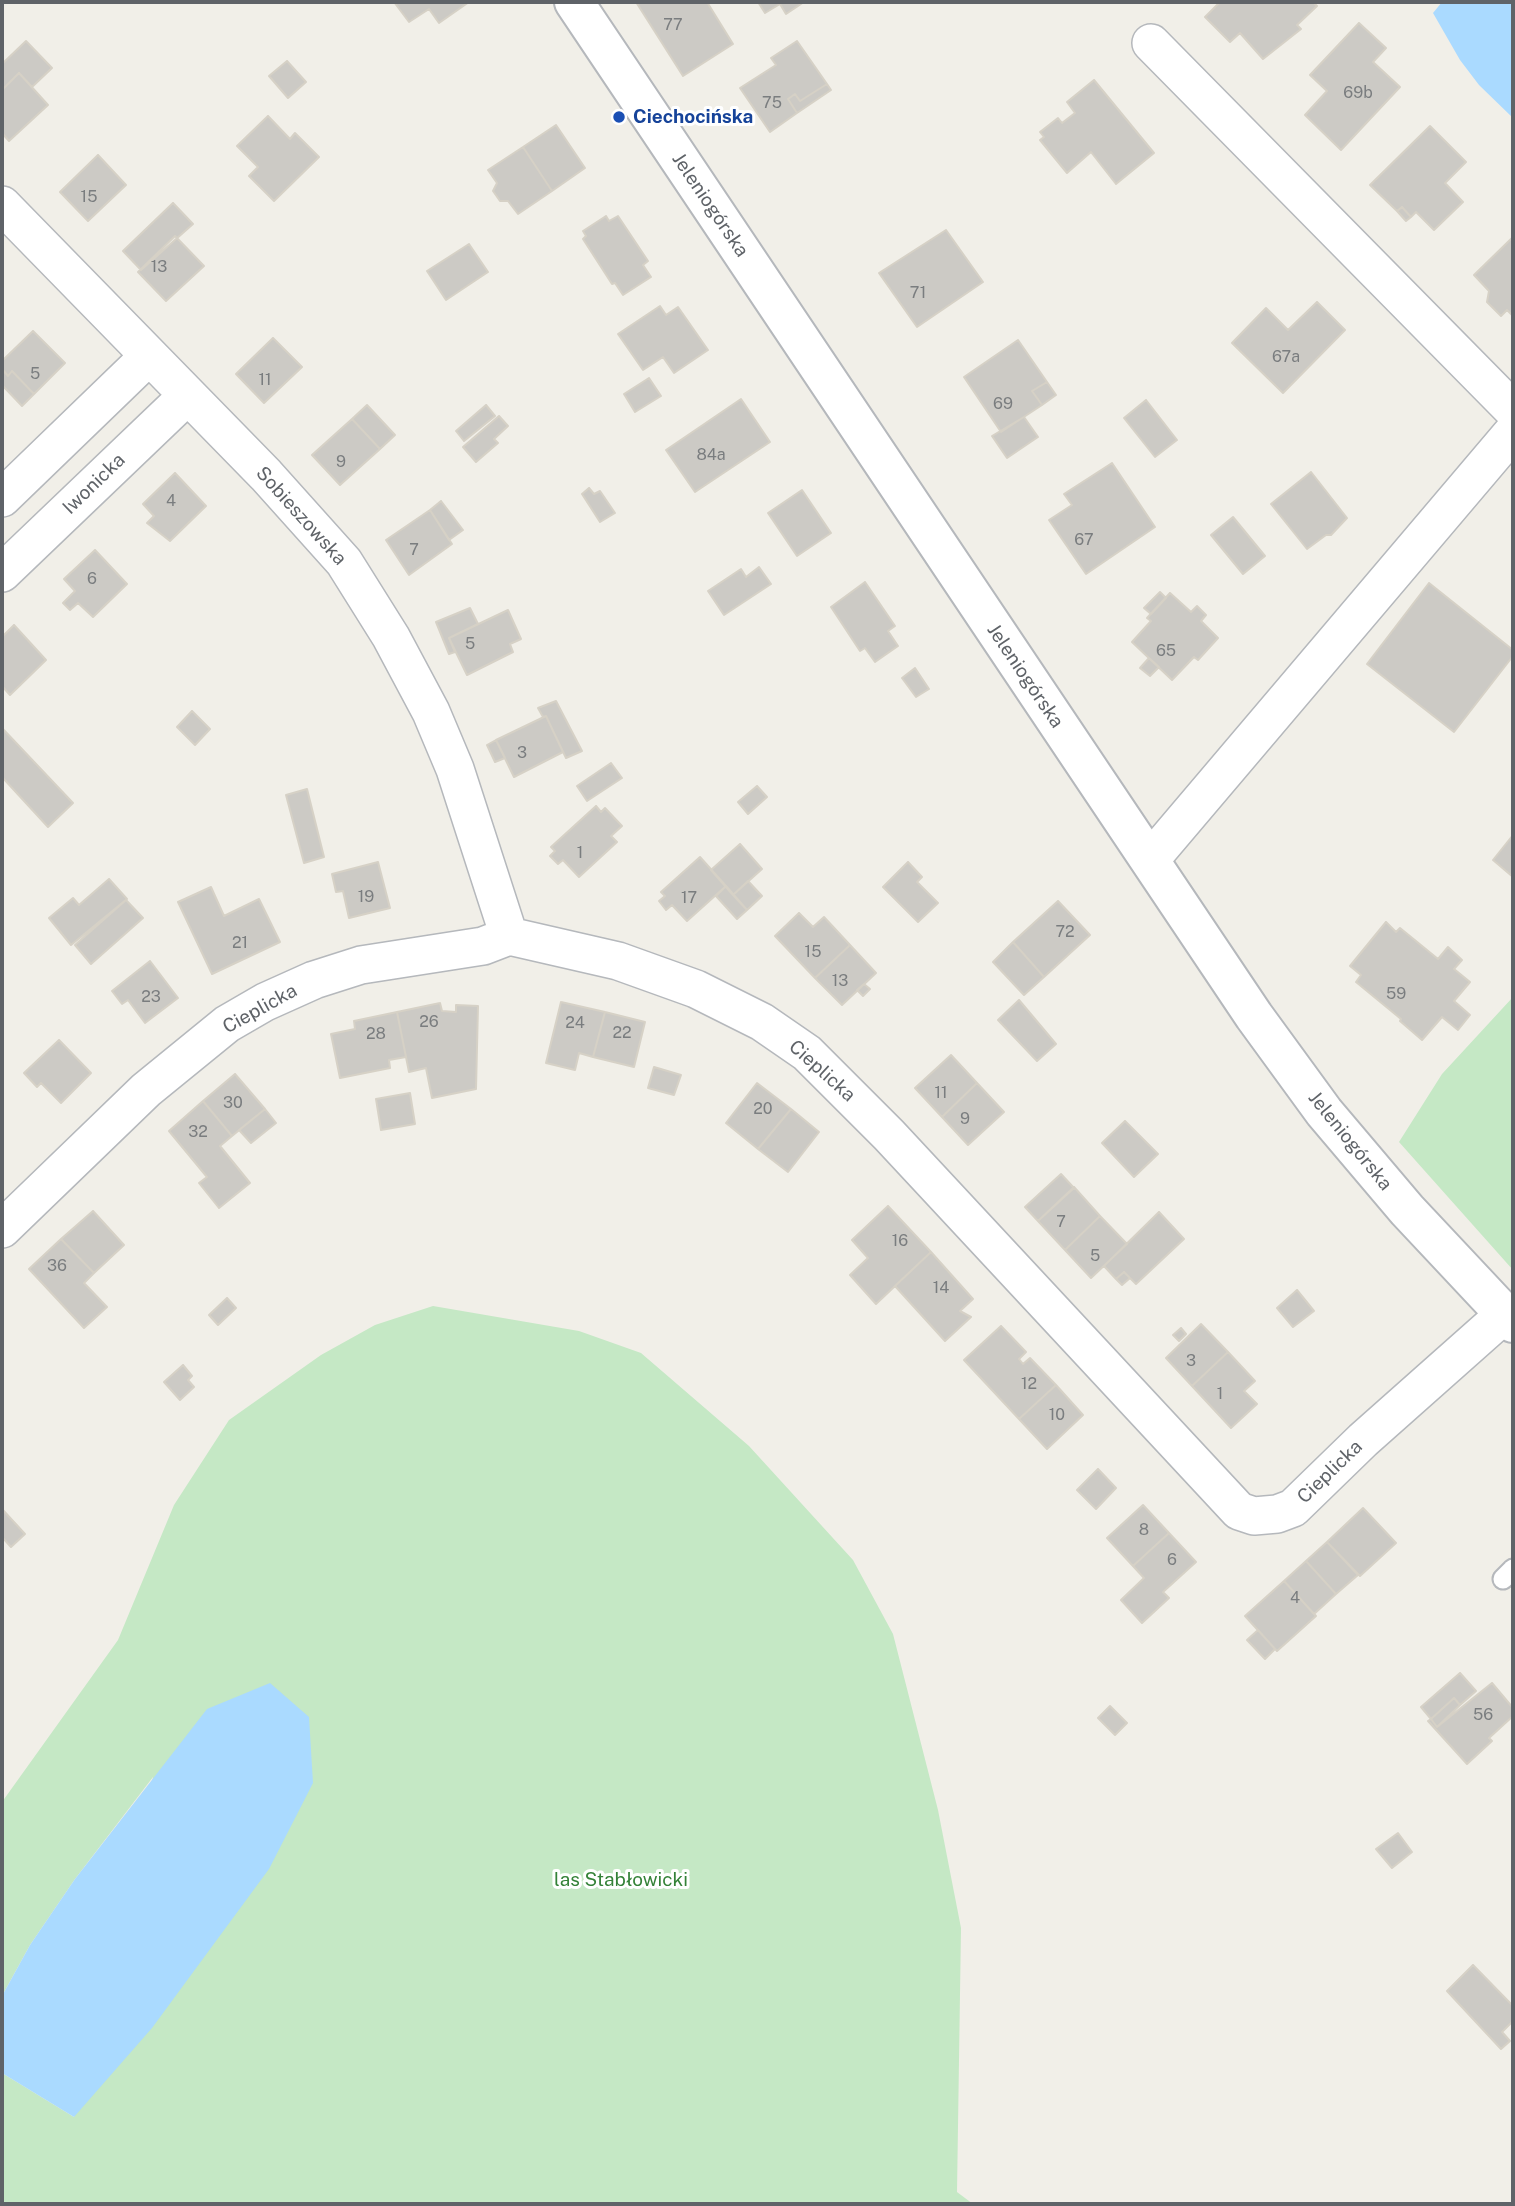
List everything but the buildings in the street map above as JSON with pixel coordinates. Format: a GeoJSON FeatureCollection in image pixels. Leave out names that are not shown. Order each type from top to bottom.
{"type":"FeatureCollection","features":[{"type":"Feature","properties":{"kind":"street","name":"Jeleniogórska"},"geometry":{"type":"LineString","coordinates":[[574,2],[1254,1016],[1324,1112],[1407,1210],[1509,1318]]}},
{"type":"Feature","properties":{"kind":"street"},"geometry":{"type":"LineString","coordinates":[[1151,43],[1513,410]]}},
{"type":"Feature","properties":{"kind":"street","name":"Sobieszowska"},"geometry":{"type":"LineString","coordinates":[[2,205],[148,357],[267,475],[344,562],[391,637],[431,712],[454,769],[509,936]]}},
{"type":"Feature","properties":{"kind":"street"},"geometry":{"type":"LineString","coordinates":[[2,498],[148,357]]}},
{"type":"Feature","properties":{"kind":"street","name":"Iwonicka"},"geometry":{"type":"LineString","coordinates":[[2,573],[187,396]]}},
{"type":"Feature","properties":{"kind":"street"},"geometry":{"type":"LineString","coordinates":[[1150,860],[1513,432]]}},
{"type":"Feature","properties":{"kind":"street","name":"Cieplicka"},"geometry":{"type":"LineString","coordinates":[[2,1229],[180,1060],[227,1024],[265,1002],[314,980],[361,965],[483,946],[509,936],[618,961],[696,989],[762,1022],[807,1053],[889,1135],[1239,1511],[1254,1516],[1277,1514],[1293,1508],[1425,1384],[1509,1318]]}},
{"type":"Feature","properties":{"kind":"green space"},"geometry":{"type":"Polygon","coordinates":[[[1513,997],[1513,1270],[1399,1142],[1442,1074],[1513,997]]]}},
{"type":"Feature","properties":{"kind":"green space","name":"las Stabłowicki"},"geometry":{"type":"Polygon","coordinates":[[[433,1306],[579,1331],[641,1353],[749,1446],[853,1560],[893,1634],[938,1810],[961,1928],[957,2192],[973,2204],[2,2204],[2,2073],[74,2117],[153,1777],[75,1879],[30,1945],[2,1996],[2,1802],[118,1640],[174,1505],[229,1420],[321,1355],[375,1325],[433,1306]]]}},
{"type":"Feature","properties":{"kind":"water"},"geometry":{"type":"Polygon","coordinates":[[[1442,2],[1513,2],[1513,118],[1479,85],[1460,60],[1433,13],[1442,2]]]}},
{"type":"Feature","properties":{"kind":"water"},"geometry":{"type":"Polygon","coordinates":[[[270,1683],[309,1717],[313,1783],[269,1869],[152,2028],[74,2117],[2,2073],[2,1996],[30,1945],[75,1879],[207,1709],[270,1683]]]}},
{"type":"Feature","properties":{"kind":"place","name":"Ciechocińska"},"geometry":{"type":"Point","coordinates":[619,117]}}]}
